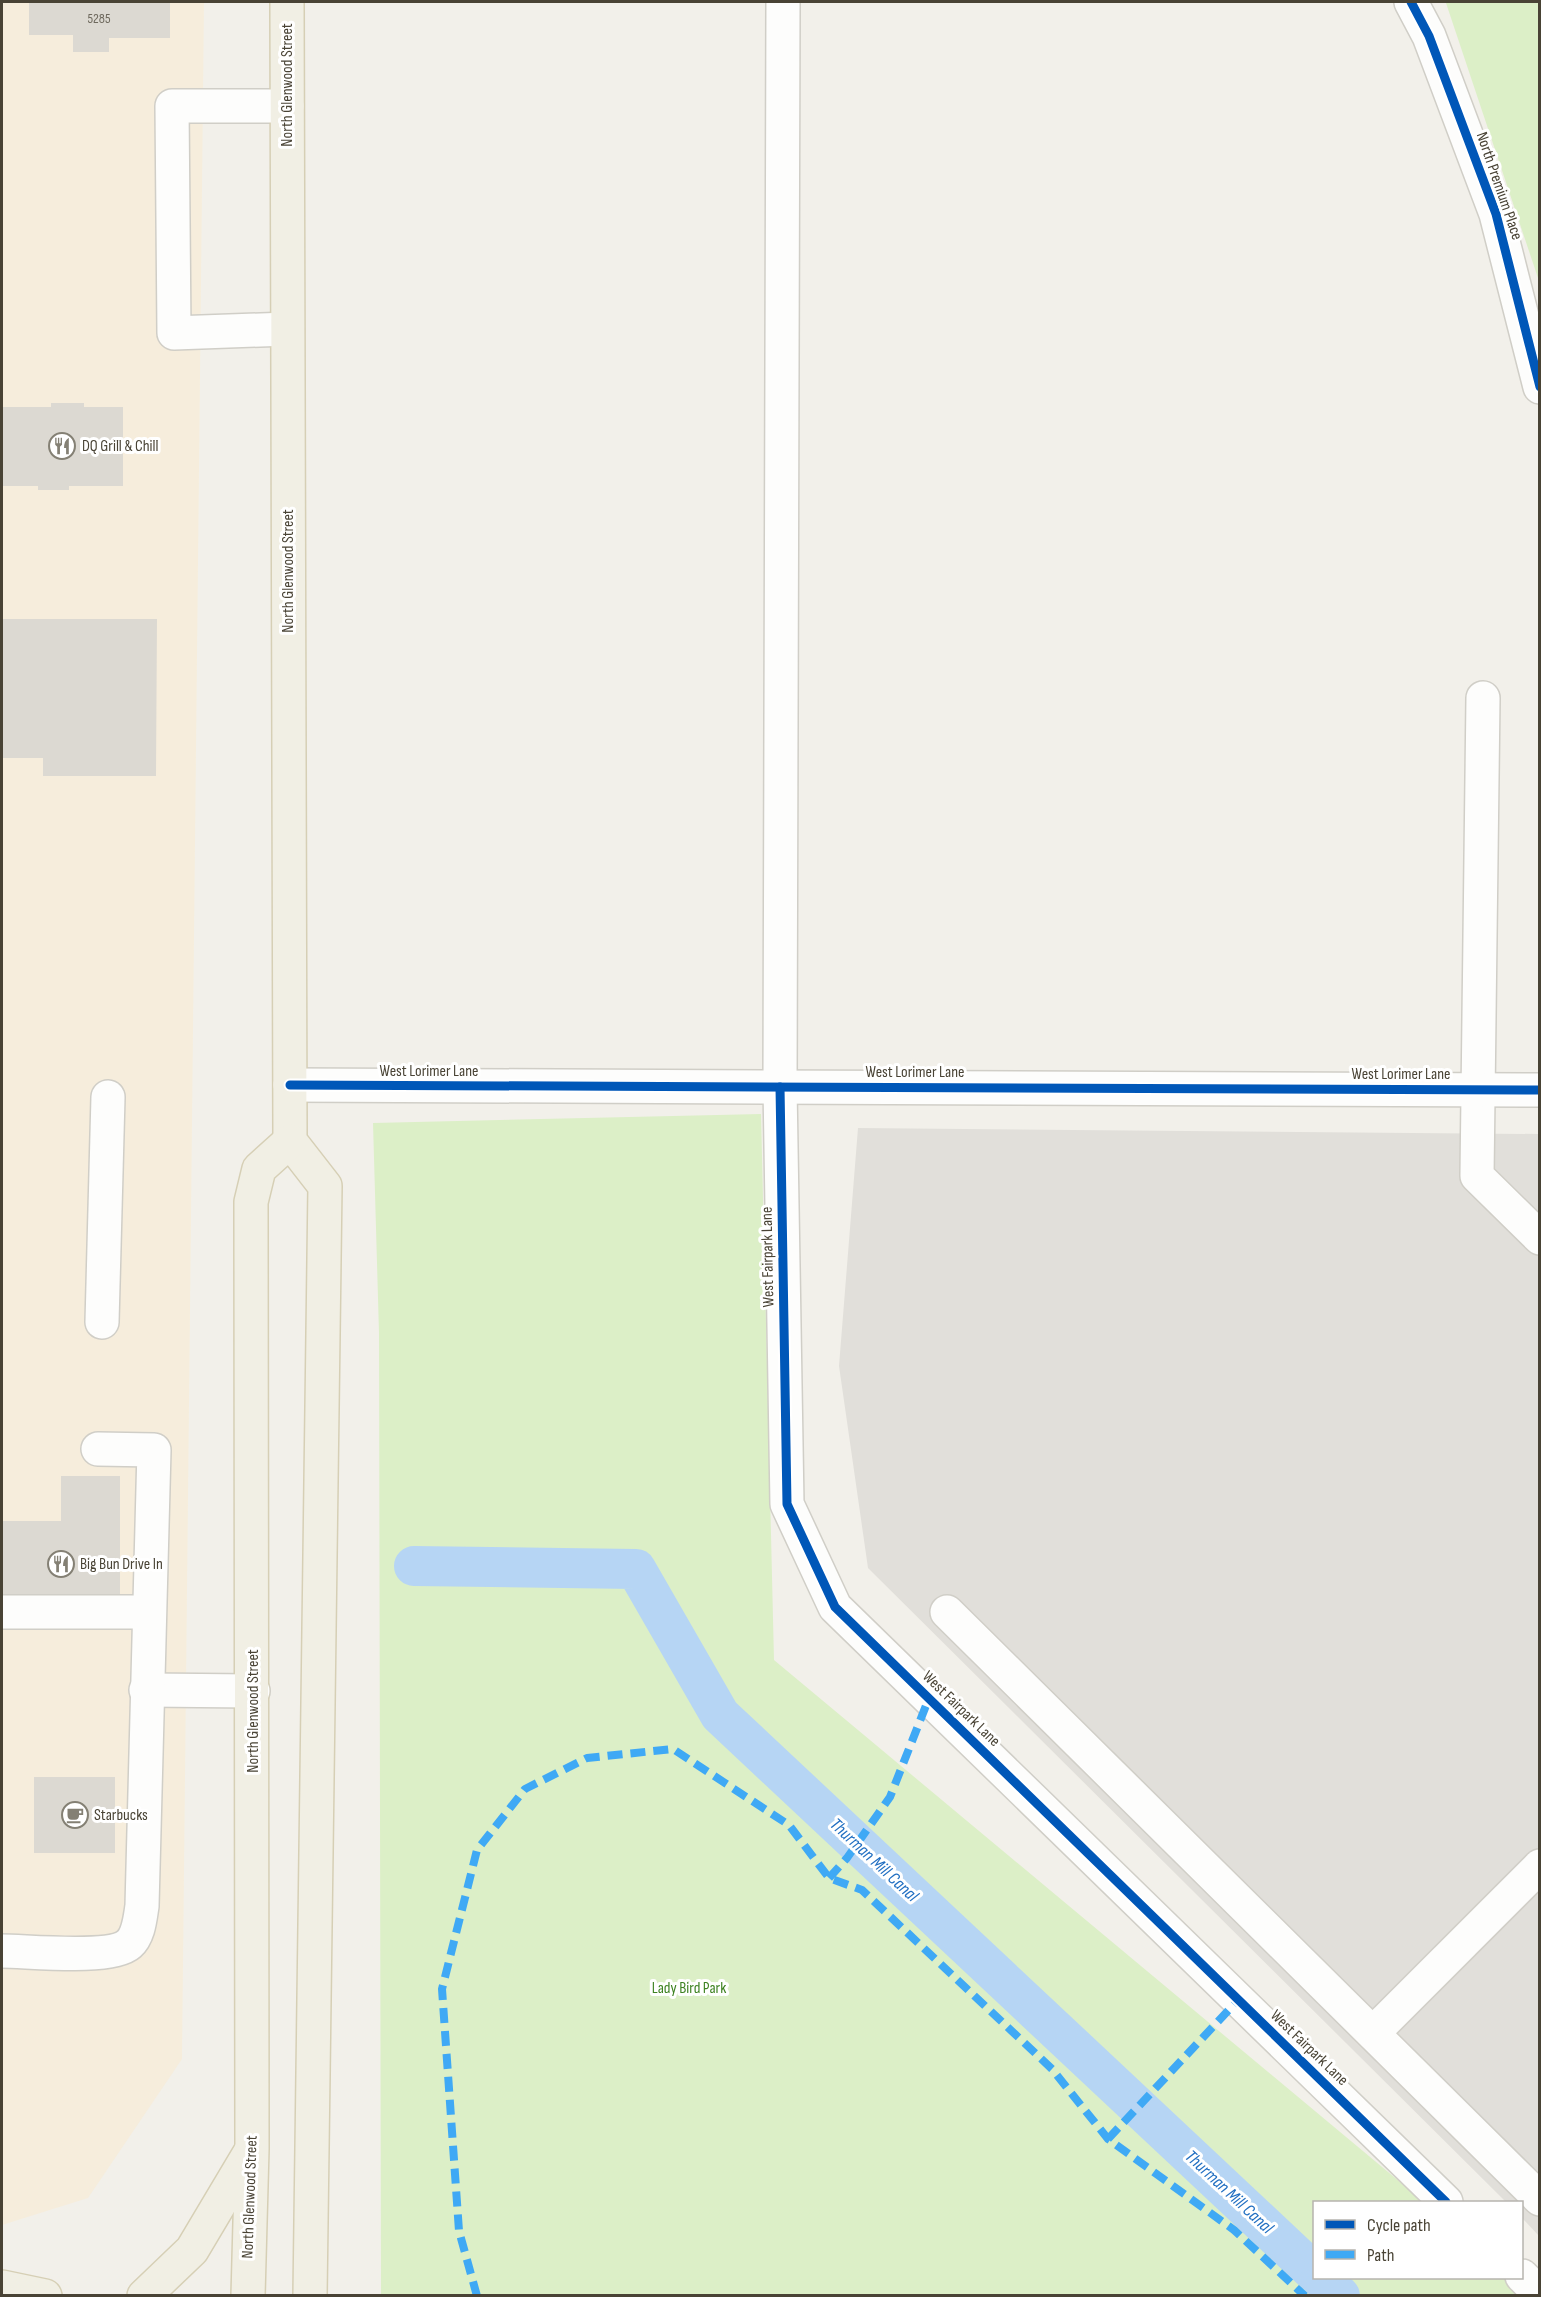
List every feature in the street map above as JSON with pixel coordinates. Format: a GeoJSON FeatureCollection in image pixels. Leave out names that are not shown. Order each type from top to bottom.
{"type":"FeatureCollection","features":[{"type":"Feature","properties":{"kind":"main road","name":"North Glenwood Street"},"geometry":{"type":"LineString","coordinates":[[248,2295],[252,2149],[251,1202],[259,1169],[290,1141],[286,2]]}},
{"type":"Feature","properties":{"kind":"main road"},"geometry":{"type":"LineString","coordinates":[[290,1141],[325,1186],[310,2295]]}},
{"type":"Feature","properties":{"kind":"main road"},"geometry":{"type":"LineString","coordinates":[[144,2295],[192,2250],[252,2149]]}},
{"type":"Feature","properties":{"kind":"main road"},"geometry":{"type":"LineString","coordinates":[[2,2288],[11,2295]]}},
{"type":"Feature","properties":{"kind":"main road"},"geometry":{"type":"LineString","coordinates":[[2,2288],[45,2295]]}},
{"type":"Feature","properties":{"kind":"street","name":"West Fairpark Lane"},"geometry":{"type":"LineString","coordinates":[[783,2],[780,1087],[787,1504],[835,1606],[1445,2201]]}},
{"type":"Feature","properties":{"kind":"street","name":"North Premium Place"},"geometry":{"type":"LineString","coordinates":[[1411,2],[1429,36],[1496,214],[1539,387]]}},
{"type":"Feature","properties":{"kind":"street"},"geometry":{"type":"LineString","coordinates":[[287,106],[172,106],[174,333],[287,329]]}},
{"type":"Feature","properties":{"kind":"street"},"geometry":{"type":"LineString","coordinates":[[1483,698],[1477,1176],[1539,1238]]}},
{"type":"Feature","properties":{"kind":"street","name":"West Lorimer Lane"},"geometry":{"type":"LineString","coordinates":[[290,1085],[1539,1090]]}},
{"type":"Feature","properties":{"kind":"street"},"geometry":{"type":"LineString","coordinates":[[102,1322],[108,1097]]}},
{"type":"Feature","properties":{"kind":"street"},"geometry":{"type":"LineString","coordinates":[[2,1951],[111,1953],[129,1944],[137,1933],[142,1906],[154,1450],[98,1449]]}},
{"type":"Feature","properties":{"kind":"street"},"geometry":{"type":"LineString","coordinates":[[2,1612],[148,1612]]}},
{"type":"Feature","properties":{"kind":"street"},"geometry":{"type":"LineString","coordinates":[[947,1612],[1539,2199]]}},
{"type":"Feature","properties":{"kind":"street"},"geometry":{"type":"LineString","coordinates":[[146,1690],[253,1691]]}},
{"type":"Feature","properties":{"kind":"street"},"geometry":{"type":"LineString","coordinates":[[1372,2033],[1539,1866]]}},
{"type":"Feature","properties":{"kind":"street"},"geometry":{"type":"LineString","coordinates":[[1523,2278],[1539,2294]]}},
{"type":"Feature","properties":{"kind":"shaded area"},"geometry":{"type":"Polygon","coordinates":[[[2,2],[204,2],[182,2059],[88,2198],[2,2225],[2,2]]]}},
{"type":"Feature","properties":{"kind":"shaded area"},"geometry":{"type":"Polygon","coordinates":[[[858,1128],[1539,1134],[1539,2236],[1523,2219],[1523,2201],[1505,2201],[868,1568],[839,1366],[858,1128]]]}},
{"type":"Feature","properties":{"kind":"green space"},"geometry":{"type":"Polygon","coordinates":[[[1539,2],[1539,281],[1446,3],[1539,2]]]}},
{"type":"Feature","properties":{"kind":"green space","name":"Lady Bird Park"},"geometry":{"type":"Polygon","coordinates":[[[761,1114],[774,1660],[1423,2201],[1313,2201],[1313,2279],[1515,2279],[1535,2295],[381,2295],[379,1333],[373,1123],[761,1114]]]}},
{"type":"Feature","properties":{"kind":"building"},"geometry":{"type":"Polygon","coordinates":[[[29,2],[170,2],[170,38],[109,38],[109,52],[73,52],[73,35],[29,35],[29,2]]]}},
{"type":"Feature","properties":{"kind":"building","name":"DQ Grill & Chill"},"geometry":{"type":"Polygon","coordinates":[[[51,403],[84,403],[84,407],[123,407],[123,486],[69,486],[69,490],[38,490],[38,486],[2,486],[2,407],[51,407],[51,403]]]}},
{"type":"Feature","properties":{"kind":"building"},"geometry":{"type":"Polygon","coordinates":[[[2,619],[157,619],[156,776],[43,776],[43,758],[2,758],[2,619]]]}},
{"type":"Feature","properties":{"kind":"building","name":"Big Bun Drive In"},"geometry":{"type":"Polygon","coordinates":[[[61,1476],[120,1476],[120,1606],[2,1606],[2,1521],[61,1521],[61,1476]]]}},
{"type":"Feature","properties":{"kind":"building","name":"Starbucks"},"geometry":{"type":"Polygon","coordinates":[[[34,1777],[115,1777],[115,1853],[34,1853],[34,1777]]]}},
{"type":"Feature","properties":{"kind":"waterway","name":"Thurman Mill Canal"},"geometry":{"type":"LineString","coordinates":[[414,1566],[636,1569],[720,1715],[1313,2271]]}},
{"type":"Feature","properties":{"kind":"waterway","name":"Thurman Mill Canal"},"geometry":{"type":"LineString","coordinates":[[1322,2279],[1340,2296]]}},
{"type":"Feature","properties":{"kind":"marked path"},"geometry":{"type":"LineString","coordinates":[[829,1878],[847,1858],[890,1797],[929,1698]]}},
{"type":"Feature","properties":{"kind":"marked path"},"geometry":{"type":"LineString","coordinates":[[477,2296],[459,2231],[442,1989],[477,1850],[525,1789],[587,1758],[673,1749],[789,1825],[829,1878],[862,1890],[1052,2069],[1108,2139],[1234,2230],[1305,2296]]}},
{"type":"Feature","properties":{"kind":"marked path"},"geometry":{"type":"LineString","coordinates":[[1108,2139],[1238,2000]]}},
{"type":"Feature","properties":{"kind":"cycle path"},"geometry":{"type":"LineString","coordinates":[[1411,2],[1429,36],[1496,214],[1540,387]]}},
{"type":"Feature","properties":{"kind":"cycle path"},"geometry":{"type":"LineString","coordinates":[[290,1085],[1540,1090]]}},
{"type":"Feature","properties":{"kind":"cycle path"},"geometry":{"type":"LineString","coordinates":[[780,1087],[787,1504],[835,1607],[1445,2201]]}},
{"type":"Feature","properties":{"kind":"place","name":"DQ Grill & Chill"},"geometry":{"type":"Point","coordinates":[62,446]}},
{"type":"Feature","properties":{"kind":"place","name":"Big Bun Drive In"},"geometry":{"type":"Point","coordinates":[61,1564]}},
{"type":"Feature","properties":{"kind":"place","name":"Starbucks"},"geometry":{"type":"Point","coordinates":[75,1815]}}]}
